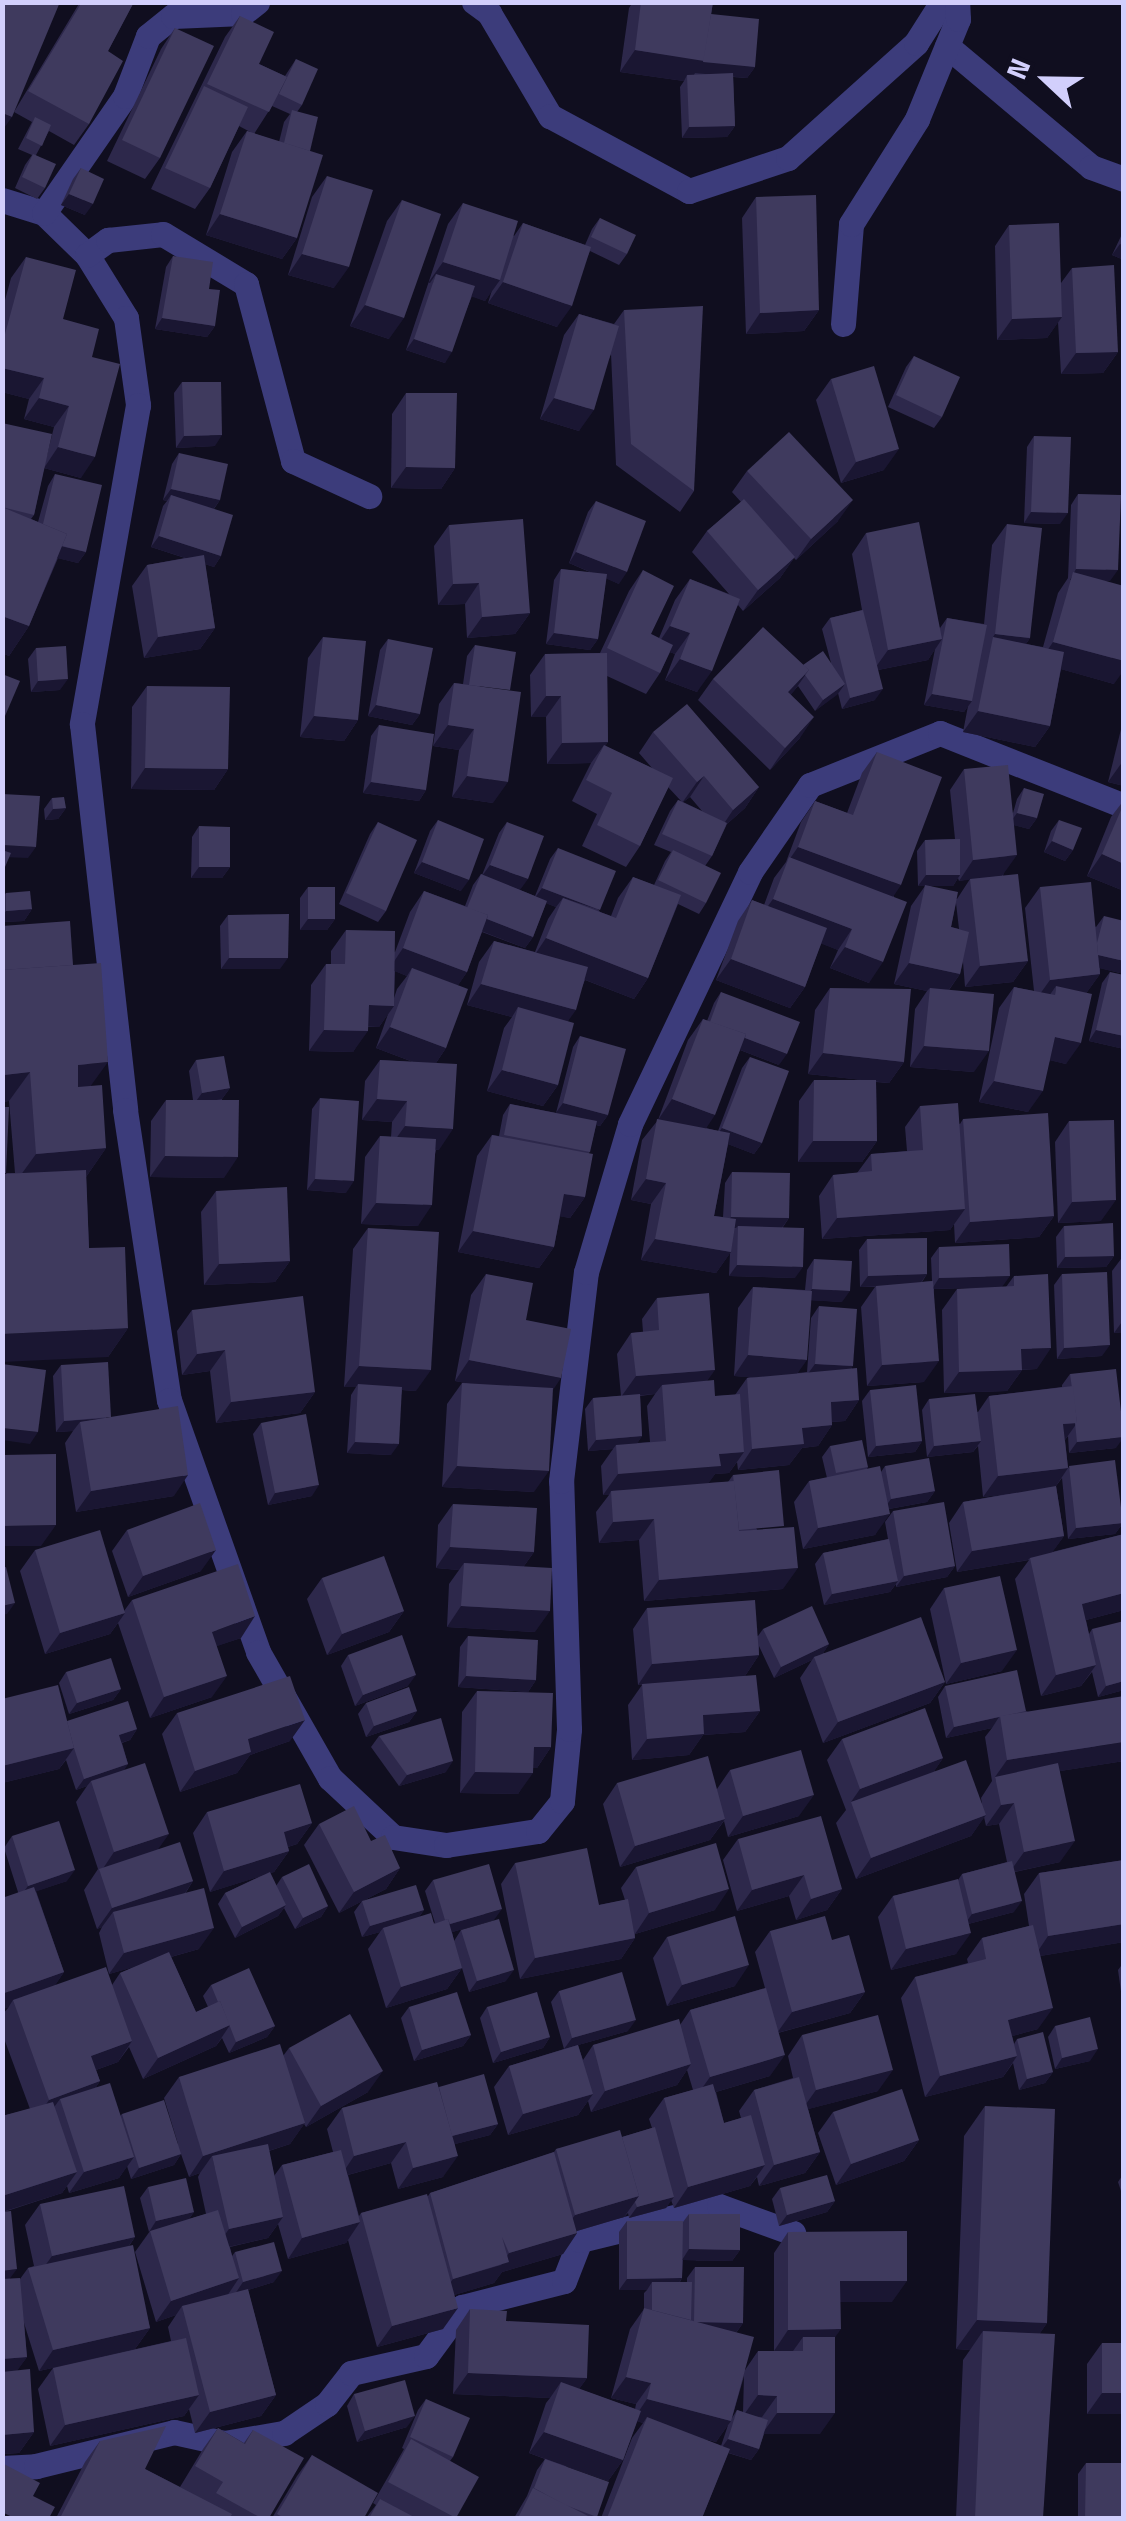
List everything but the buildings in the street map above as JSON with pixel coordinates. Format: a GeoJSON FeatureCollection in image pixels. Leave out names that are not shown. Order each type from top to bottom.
{"type":"FeatureCollection","features":[{"type":"Feature","properties":{"kind":"street"},"geometry":{"type":"LineString","coordinates":[[44,214],[124,96],[148,36],[173,16],[244,13],[256,2]]}},
{"type":"Feature","properties":{"kind":"street"},"geometry":{"type":"LineString","coordinates":[[474,2],[489,12],[550,116],[689,191],[788,158],[916,43],[942,2]]}},
{"type":"Feature","properties":{"kind":"street"},"geometry":{"type":"LineString","coordinates":[[843,324],[851,224],[917,120],[948,46],[957,2]]}},
{"type":"Feature","properties":{"kind":"street"},"geometry":{"type":"LineString","coordinates":[[948,46],[1091,167],[1124,178]]}},
{"type":"Feature","properties":{"kind":"street"},"geometry":{"type":"LineString","coordinates":[[2,200],[44,214],[87,255],[126,318],[138,405],[82,724],[125,1110],[169,1400],[258,1652],[330,1778],[393,1837],[446,1845],[538,1832],[562,1801],[569,1729],[561,1481],[586,1272],[630,1124],[750,872],[810,786],[940,733],[1124,806]]}},
{"type":"Feature","properties":{"kind":"street"},"geometry":{"type":"LineString","coordinates":[[87,255],[108,240],[163,234],[246,284],[293,461],[369,496]]}},
{"type":"Feature","properties":{"kind":"street"},"geometry":{"type":"LineString","coordinates":[[2,2468],[36,2466],[174,2432],[224,2443],[284,2433],[328,2404],[351,2373],[426,2356],[462,2307],[564,2282],[580,2240],[720,2206],[793,2233]]}}]}
